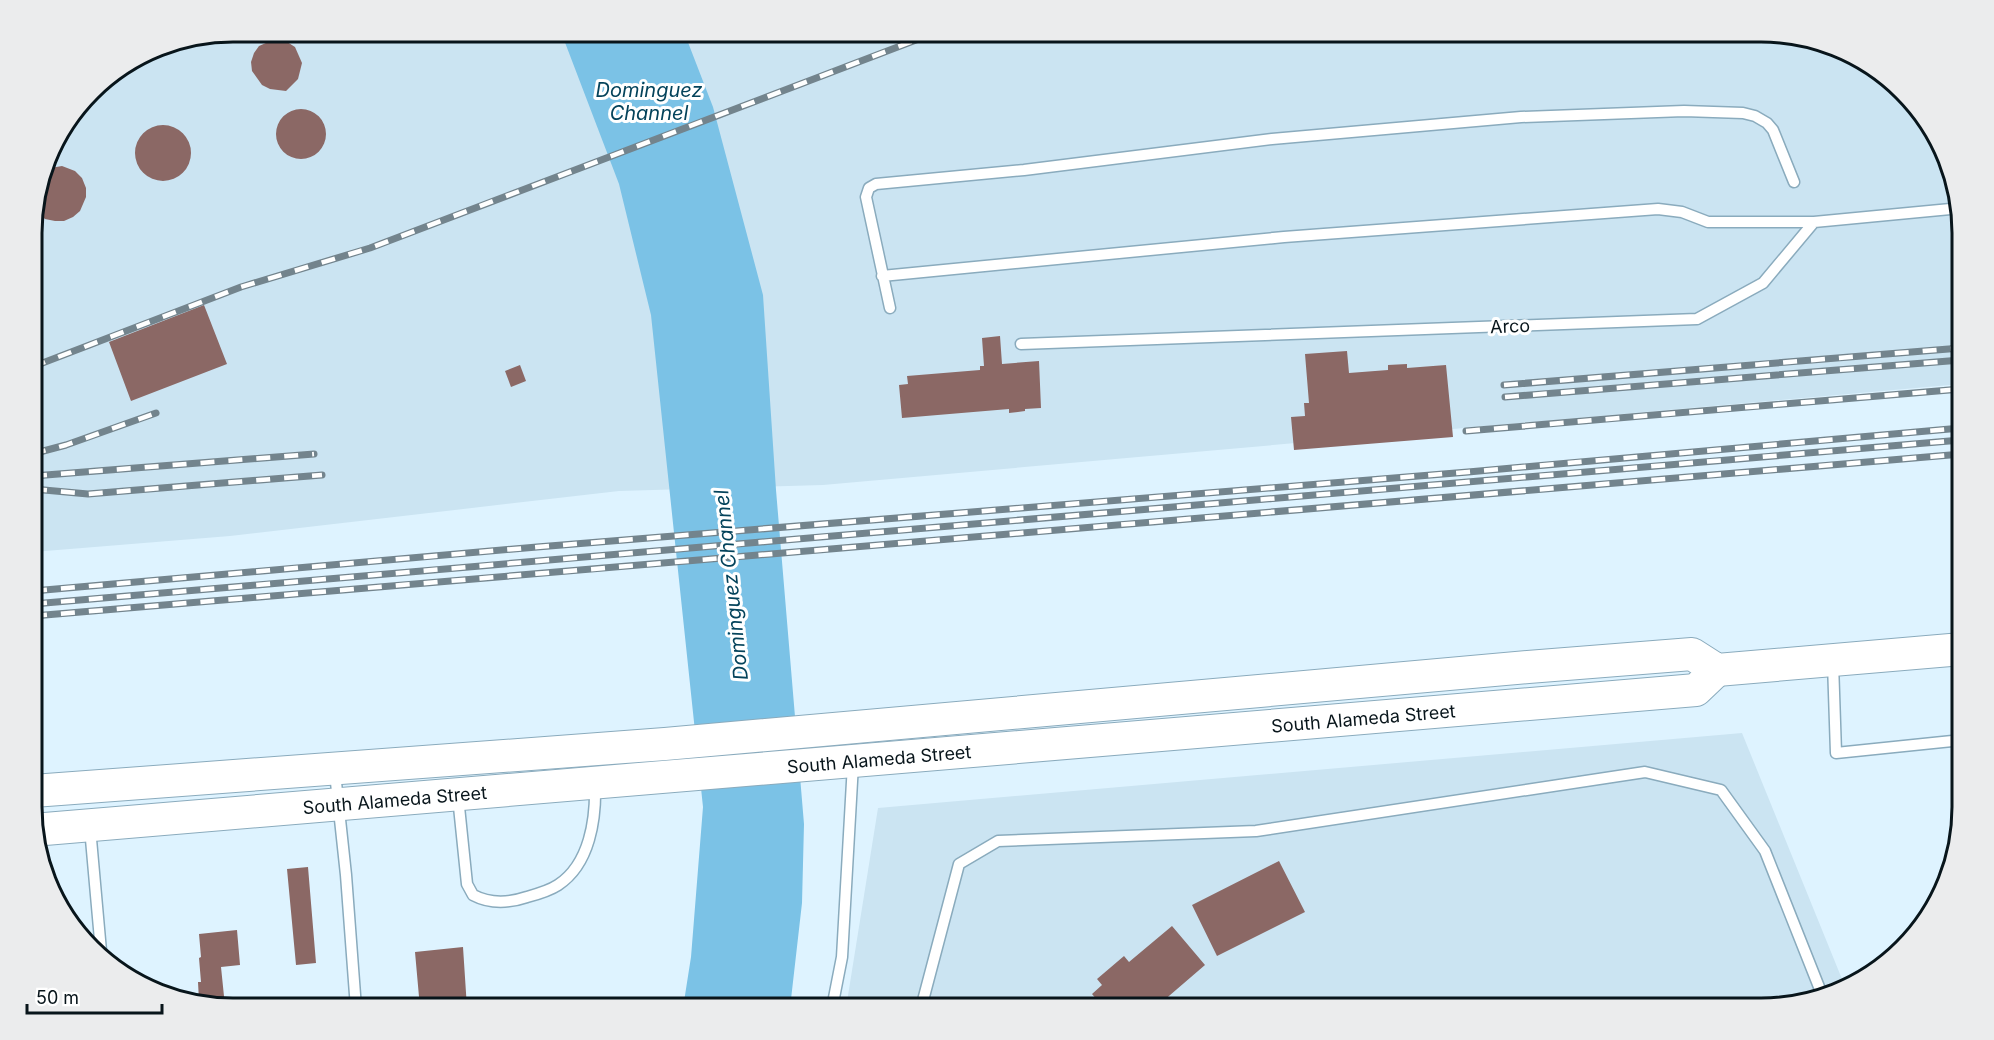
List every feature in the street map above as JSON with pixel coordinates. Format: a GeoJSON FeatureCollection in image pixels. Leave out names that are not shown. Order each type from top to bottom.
{"type":"FeatureCollection","features":[{"type":"Feature","properties":{"kind":"main road"},"geometry":{"type":"LineString","coordinates":[[1717,670],[1952,650]]}},
{"type":"Feature","properties":{"kind":"main road","name":"South Alameda Street"},"geometry":{"type":"LineString","coordinates":[[42,790],[665,744],[1692,654],[1717,670],[1696,690],[44,829]]}},
{"type":"Feature","properties":{"kind":"lane"},"geometry":{"type":"LineString","coordinates":[[890,308],[866,197],[869,188],[876,184],[1024,170],[1272,140],[1521,117],[1684,111],[1743,113],[1755,116],[1767,123],[1773,130],[1794,182]]}},
{"type":"Feature","properties":{"kind":"lane"},"geometry":{"type":"LineString","coordinates":[[882,276],[1284,237],[1658,209],[1682,212],[1708,222],[1814,222],[1950,209]]}},
{"type":"Feature","properties":{"kind":"lane","name":"Arco"},"geometry":{"type":"LineString","coordinates":[[1021,344],[1697,319],[1763,283],[1814,222]]}},
{"type":"Feature","properties":{"kind":"lane"},"geometry":{"type":"LineString","coordinates":[[1833,660],[1836,753],[1952,741]]}},
{"type":"Feature","properties":{"kind":"lane"},"geometry":{"type":"LineString","coordinates":[[834,998],[842,957],[847,761]]}},
{"type":"Feature","properties":{"kind":"lane"},"geometry":{"type":"LineString","coordinates":[[335,768],[355,998]]}},
{"type":"Feature","properties":{"kind":"lane"},"geometry":{"type":"LineString","coordinates":[[924,998],[959,864],[998,841],[1256,831],[1645,771],[1721,790],[1765,851],[1820,989]]}},
{"type":"Feature","properties":{"kind":"lane"},"geometry":{"type":"LineString","coordinates":[[458,794],[466,884],[473,895],[494,902],[521,899],[544,892],[559,885],[571,873],[580,861],[595,822],[595,782]]}},
{"type":"Feature","properties":{"kind":"lane"},"geometry":{"type":"LineString","coordinates":[[90,825],[100,944]]}},
{"type":"Feature","properties":{"kind":"shaded area"},"geometry":{"type":"Polygon","coordinates":[[[233,42],[1773,42],[1822,52],[1845,62],[1877,82],[1896,98],[1926,138],[1937,160],[1950,208],[1952,385],[823,485],[619,491],[230,536],[42,551],[42,221],[49,184],[57,160],[74,127],[107,89],[149,62],[172,52],[208,44],[233,42]]]}},
{"type":"Feature","properties":{"kind":"shaded area"},"geometry":{"type":"Polygon","coordinates":[[[1742,733],[1842,979],[1822,988],[1773,998],[848,998],[878,808],[1742,733]]]}},
{"type":"Feature","properties":{"kind":"water","name":"Dominguez Channel"},"geometry":{"type":"Polygon","coordinates":[[[565,42],[688,42],[713,107],[763,295],[776,490],[804,824],[802,903],[791,998],[685,998],[691,957],[703,807],[651,315],[619,184],[565,42]]]}},
{"type":"Feature","properties":{"kind":"building"},"geometry":{"type":"Polygon","coordinates":[[[268,42],[287,42],[295,47],[302,63],[298,79],[286,91],[270,89],[262,85],[252,71],[251,62],[259,46],[268,42]]]}},
{"type":"Feature","properties":{"kind":"building"},"geometry":{"type":"Polygon","coordinates":[[[296,109],[306,109],[319,116],[326,129],[326,139],[319,152],[306,159],[296,159],[287,155],[280,148],[276,139],[276,129],[280,120],[287,113],[296,109]]]}},
{"type":"Feature","properties":{"kind":"building"},"geometry":{"type":"Polygon","coordinates":[[[158,125],[168,125],[183,133],[189,142],[191,153],[189,164],[183,173],[168,181],[158,181],[147,176],[140,169],[135,158],[135,148],[140,137],[147,130],[158,125]]]}},
{"type":"Feature","properties":{"kind":"building"},"geometry":{"type":"Polygon","coordinates":[[[62,166],[75,171],[82,178],[86,188],[86,197],[80,211],[64,221],[45,219],[43,217],[55,167],[62,166]]]}},
{"type":"Feature","properties":{"kind":"building"},"geometry":{"type":"Polygon","coordinates":[[[204,305],[227,364],[131,401],[109,342],[204,305]]]}},
{"type":"Feature","properties":{"kind":"building"},"geometry":{"type":"Polygon","coordinates":[[[1000,336],[1002,364],[1039,361],[1041,408],[1009,413],[1009,409],[902,418],[899,385],[908,384],[907,376],[980,370],[980,366],[984,366],[982,338],[1000,336]]]}},
{"type":"Feature","properties":{"kind":"building"},"geometry":{"type":"Polygon","coordinates":[[[1347,351],[1349,373],[1388,370],[1388,365],[1407,364],[1407,368],[1446,365],[1453,437],[1294,450],[1291,417],[1305,416],[1304,403],[1309,403],[1305,354],[1347,351]]]}},
{"type":"Feature","properties":{"kind":"building"},"geometry":{"type":"Polygon","coordinates":[[[520,365],[526,381],[511,387],[505,371],[520,365]]]}},
{"type":"Feature","properties":{"kind":"building"},"geometry":{"type":"Polygon","coordinates":[[[1279,861],[1305,912],[1217,956],[1192,905],[1279,861]]]}},
{"type":"Feature","properties":{"kind":"building"},"geometry":{"type":"Polygon","coordinates":[[[308,867],[316,963],[296,965],[287,869],[308,867]]]}},
{"type":"Feature","properties":{"kind":"building"},"geometry":{"type":"Polygon","coordinates":[[[1172,926],[1205,965],[1167,998],[1095,998],[1092,994],[1102,985],[1097,979],[1124,956],[1129,962],[1172,926]]]}},
{"type":"Feature","properties":{"kind":"building"},"geometry":{"type":"Polygon","coordinates":[[[237,930],[240,965],[221,967],[224,997],[199,994],[198,982],[201,982],[199,934],[237,930]]]}},
{"type":"Feature","properties":{"kind":"building"},"geometry":{"type":"Polygon","coordinates":[[[463,947],[466,998],[419,998],[415,952],[463,947]]]}},
{"type":"Feature","properties":{"kind":"railway"},"geometry":{"type":"LineString","coordinates":[[42,363],[241,287],[370,248],[911,42]]}},
{"type":"Feature","properties":{"kind":"railway"},"geometry":{"type":"LineString","coordinates":[[1504,385],[1952,349]]}},
{"type":"Feature","properties":{"kind":"railway"},"geometry":{"type":"LineString","coordinates":[[1505,397],[1952,361]]}},
{"type":"Feature","properties":{"kind":"railway"},"geometry":{"type":"LineString","coordinates":[[1466,431],[1952,390]]}},
{"type":"Feature","properties":{"kind":"railway"},"geometry":{"type":"LineString","coordinates":[[42,451],[156,413]]}},
{"type":"Feature","properties":{"kind":"railway"},"geometry":{"type":"LineString","coordinates":[[42,590],[537,547],[1468,472],[1952,429]]}},
{"type":"Feature","properties":{"kind":"railway"},"geometry":{"type":"LineString","coordinates":[[42,603],[1952,441]]}},
{"type":"Feature","properties":{"kind":"railway"},"geometry":{"type":"LineString","coordinates":[[42,475],[314,454]]}},
{"type":"Feature","properties":{"kind":"railway"},"geometry":{"type":"LineString","coordinates":[[42,615],[1952,455]]}},
{"type":"Feature","properties":{"kind":"railway"},"geometry":{"type":"LineString","coordinates":[[42,490],[88,494],[322,475]]}}]}
